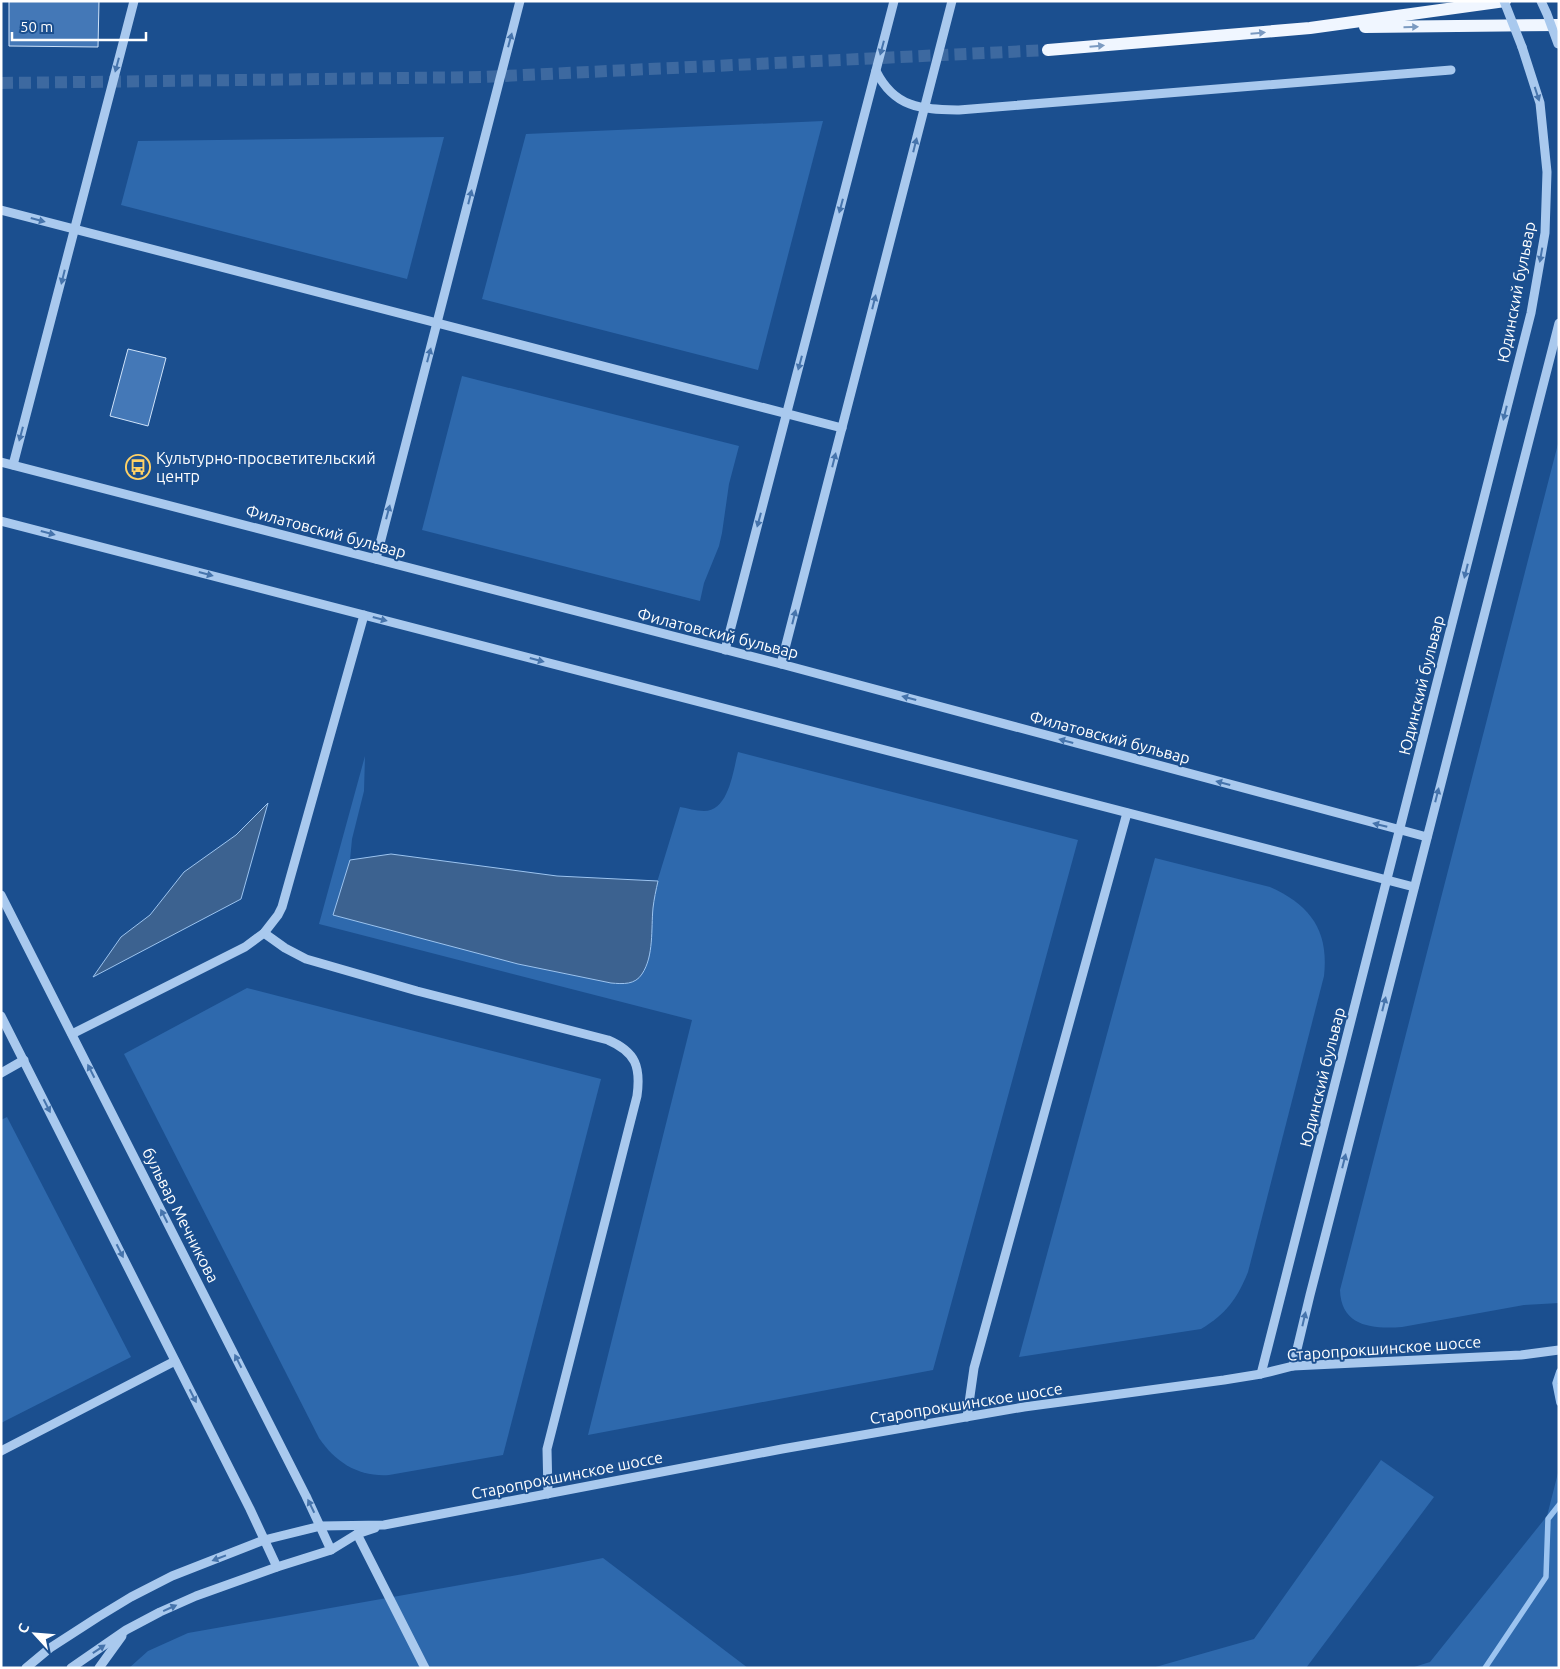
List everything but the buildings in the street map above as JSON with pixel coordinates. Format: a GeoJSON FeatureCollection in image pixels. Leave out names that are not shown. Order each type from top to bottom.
{"type":"FeatureCollection","features":[{"type":"Feature","properties":{"kind":"main road"},"geometry":{"type":"LineString","coordinates":[[1048,50],[1310,28],[1505,1]]}},
{"type":"Feature","properties":{"kind":"main road"},"geometry":{"type":"LineString","coordinates":[[1310,28],[1559,25]]}},
{"type":"Feature","properties":{"kind":"street"},"geometry":{"type":"LineString","coordinates":[[13,465],[134,1]]}},
{"type":"Feature","properties":{"kind":"street"},"geometry":{"type":"LineString","coordinates":[[376,559],[520,1]]}},
{"type":"Feature","properties":{"kind":"street"},"geometry":{"type":"LineString","coordinates":[[726,650],[894,1]]}},
{"type":"Feature","properties":{"kind":"street"},"geometry":{"type":"LineString","coordinates":[[782,664],[952,1]]}},
{"type":"Feature","properties":{"kind":"street","name":"Юдинский бульвар"},"geometry":{"type":"LineString","coordinates":[[1262,1374],[1531,313],[1545,234],[1547,172],[1540,103],[1505,1]]}},
{"type":"Feature","properties":{"kind":"street"},"geometry":{"type":"LineString","coordinates":[[1541,1],[1558,46]]}},
{"type":"Feature","properties":{"kind":"street"},"geometry":{"type":"LineString","coordinates":[[876,71],[886,87],[901,100],[924,109],[959,110],[1451,70]]}},
{"type":"Feature","properties":{"kind":"street"},"geometry":{"type":"LineString","coordinates":[[1,210],[842,428]]}},
{"type":"Feature","properties":{"kind":"street"},"geometry":{"type":"LineString","coordinates":[[1293,1366],[1312,1285],[1559,323]]}},
{"type":"Feature","properties":{"kind":"street","name":"Филатовский бульвар"},"geometry":{"type":"LineString","coordinates":[[1,462],[782,664],[1427,837]]}},
{"type":"Feature","properties":{"kind":"street"},"geometry":{"type":"LineString","coordinates":[[1,521],[1414,887]]}},
{"type":"Feature","properties":{"kind":"street"},"geometry":{"type":"LineString","coordinates":[[72,1034],[245,947],[264,933],[278,915],[282,907],[364,615]]}},
{"type":"Feature","properties":{"kind":"street"},"geometry":{"type":"LineString","coordinates":[[967,1417],[974,1368],[1127,813]]}},
{"type":"Feature","properties":{"kind":"street","name":"бульвар Мечникова"},"geometry":{"type":"LineString","coordinates":[[1,895],[321,1526],[331,1550]]}},
{"type":"Feature","properties":{"kind":"street"},"geometry":{"type":"LineString","coordinates":[[264,933],[285,948],[306,959],[418,991],[608,1040],[628,1051],[635,1061],[639,1082],[637,1096],[547,1449],[548,1494]]}},
{"type":"Feature","properties":{"kind":"street"},"geometry":{"type":"LineString","coordinates":[[1,1016],[278,1567]]}},
{"type":"Feature","properties":{"kind":"street"},"geometry":{"type":"LineString","coordinates":[[1,1072],[24,1060]]}},
{"type":"Feature","properties":{"kind":"street","name":"Старопрокшинское шоссе"},"geometry":{"type":"LineString","coordinates":[[71,1668],[126,1630],[196,1596],[331,1550],[357,1534],[384,1525],[782,1449],[1024,1407],[1262,1374],[1293,1366],[1521,1355],[1559,1350]]}},
{"type":"Feature","properties":{"kind":"street"},"geometry":{"type":"LineString","coordinates":[[1,1451],[176,1361]]}},
{"type":"Feature","properties":{"kind":"street","name":"Старопрокшинское шоссе"},"geometry":{"type":"LineString","coordinates":[[26,1668],[50,1648],[131,1597],[172,1576],[264,1540],[321,1526],[384,1525]]}},
{"type":"Feature","properties":{"kind":"street"},"geometry":{"type":"LineString","coordinates":[[357,1534],[425,1668]]}},
{"type":"Feature","properties":{"kind":"street"},"geometry":{"type":"LineString","coordinates":[[99,1668],[126,1630]]}},
{"type":"Feature","properties":{"kind":"shaded area"},"geometry":{"type":"Polygon","coordinates":[[[823,121],[758,370],[482,299],[526,134],[823,121]]]}},
{"type":"Feature","properties":{"kind":"shaded area"},"geometry":{"type":"Polygon","coordinates":[[[444,137],[407,279],[121,205],[138,141],[444,137]]]}},
{"type":"Feature","properties":{"kind":"shaded area"},"geometry":{"type":"Polygon","coordinates":[[[462,376],[739,446],[729,484],[719,546],[704,583],[700,601],[422,530],[462,376]]]}},
{"type":"Feature","properties":{"kind":"shaded area"},"geometry":{"type":"Polygon","coordinates":[[[1559,440],[1559,1303],[1524,1305],[1402,1327],[1370,1326],[1360,1323],[1346,1312],[1340,1290],[1559,440]]]}},
{"type":"Feature","properties":{"kind":"shaded area"},"geometry":{"type":"Polygon","coordinates":[[[738,752],[1078,840],[933,1370],[588,1435],[692,1020],[319,924],[365,756],[364,791],[352,839],[350,860],[334,915],[518,964],[611,983],[624,984],[635,981],[642,974],[648,962],[653,907],[658,879],[680,807],[704,811],[712,809],[719,804],[732,779],[738,752]]]}},
{"type":"Feature","properties":{"kind":"shaded area"},"geometry":{"type":"Polygon","coordinates":[[[268,803],[241,899],[93,977],[121,937],[150,915],[184,872],[236,835],[268,803]]]}},
{"type":"Feature","properties":{"kind":"shaded area"},"geometry":{"type":"Polygon","coordinates":[[[391,854],[557,876],[658,881],[653,908],[650,951],[646,967],[639,978],[632,982],[611,983],[518,964],[333,915],[350,860],[391,854]]]}},
{"type":"Feature","properties":{"kind":"shaded area"},"geometry":{"type":"Polygon","coordinates":[[[1155,858],[1270,887],[1284,894],[1306,911],[1314,921],[1320,932],[1323,945],[1325,960],[1324,976],[1248,1272],[1240,1290],[1230,1305],[1217,1318],[1201,1329],[1019,1357],[1155,858]]]}},
{"type":"Feature","properties":{"kind":"shaded area"},"geometry":{"type":"Polygon","coordinates":[[[247,988],[601,1079],[503,1455],[389,1475],[378,1475],[368,1474],[349,1467],[333,1455],[319,1438],[124,1054],[247,988]]]}},
{"type":"Feature","properties":{"kind":"shaded area"},"geometry":{"type":"Polygon","coordinates":[[[7,1117],[131,1357],[1,1423],[1,1120],[7,1117]]]}},
{"type":"Feature","properties":{"kind":"shaded area"},"geometry":{"type":"Polygon","coordinates":[[[1381,1460],[1434,1497],[1306,1668],[1152,1668],[1254,1639],[1381,1460]]]}},
{"type":"Feature","properties":{"kind":"shaded area"},"geometry":{"type":"Polygon","coordinates":[[[1559,1469],[1559,1668],[1411,1668],[1430,1662],[1547,1516],[1559,1469]]]}},
{"type":"Feature","properties":{"kind":"shaded area"},"geometry":{"type":"Polygon","coordinates":[[[603,1558],[748,1668],[129,1668],[148,1651],[188,1633],[523,1574],[603,1558]]]}},
{"type":"Feature","properties":{"kind":"waterway"},"geometry":{"type":"LineString","coordinates":[[1559,1371],[1555,1383],[1559,1403]]}},
{"type":"Feature","properties":{"kind":"waterway"},"geometry":{"type":"LineString","coordinates":[[1485,1668],[1546,1577],[1548,1519],[1559,1505]]}},
{"type":"Feature","properties":{"kind":"tunnel"},"geometry":{"type":"LineString","coordinates":[[1,83],[483,77],[1048,50]]}},
{"type":"Feature","properties":{"kind":"place","name":"Культурно-просветительский центр"},"geometry":{"type":"Point","coordinates":[138,467]}}]}
